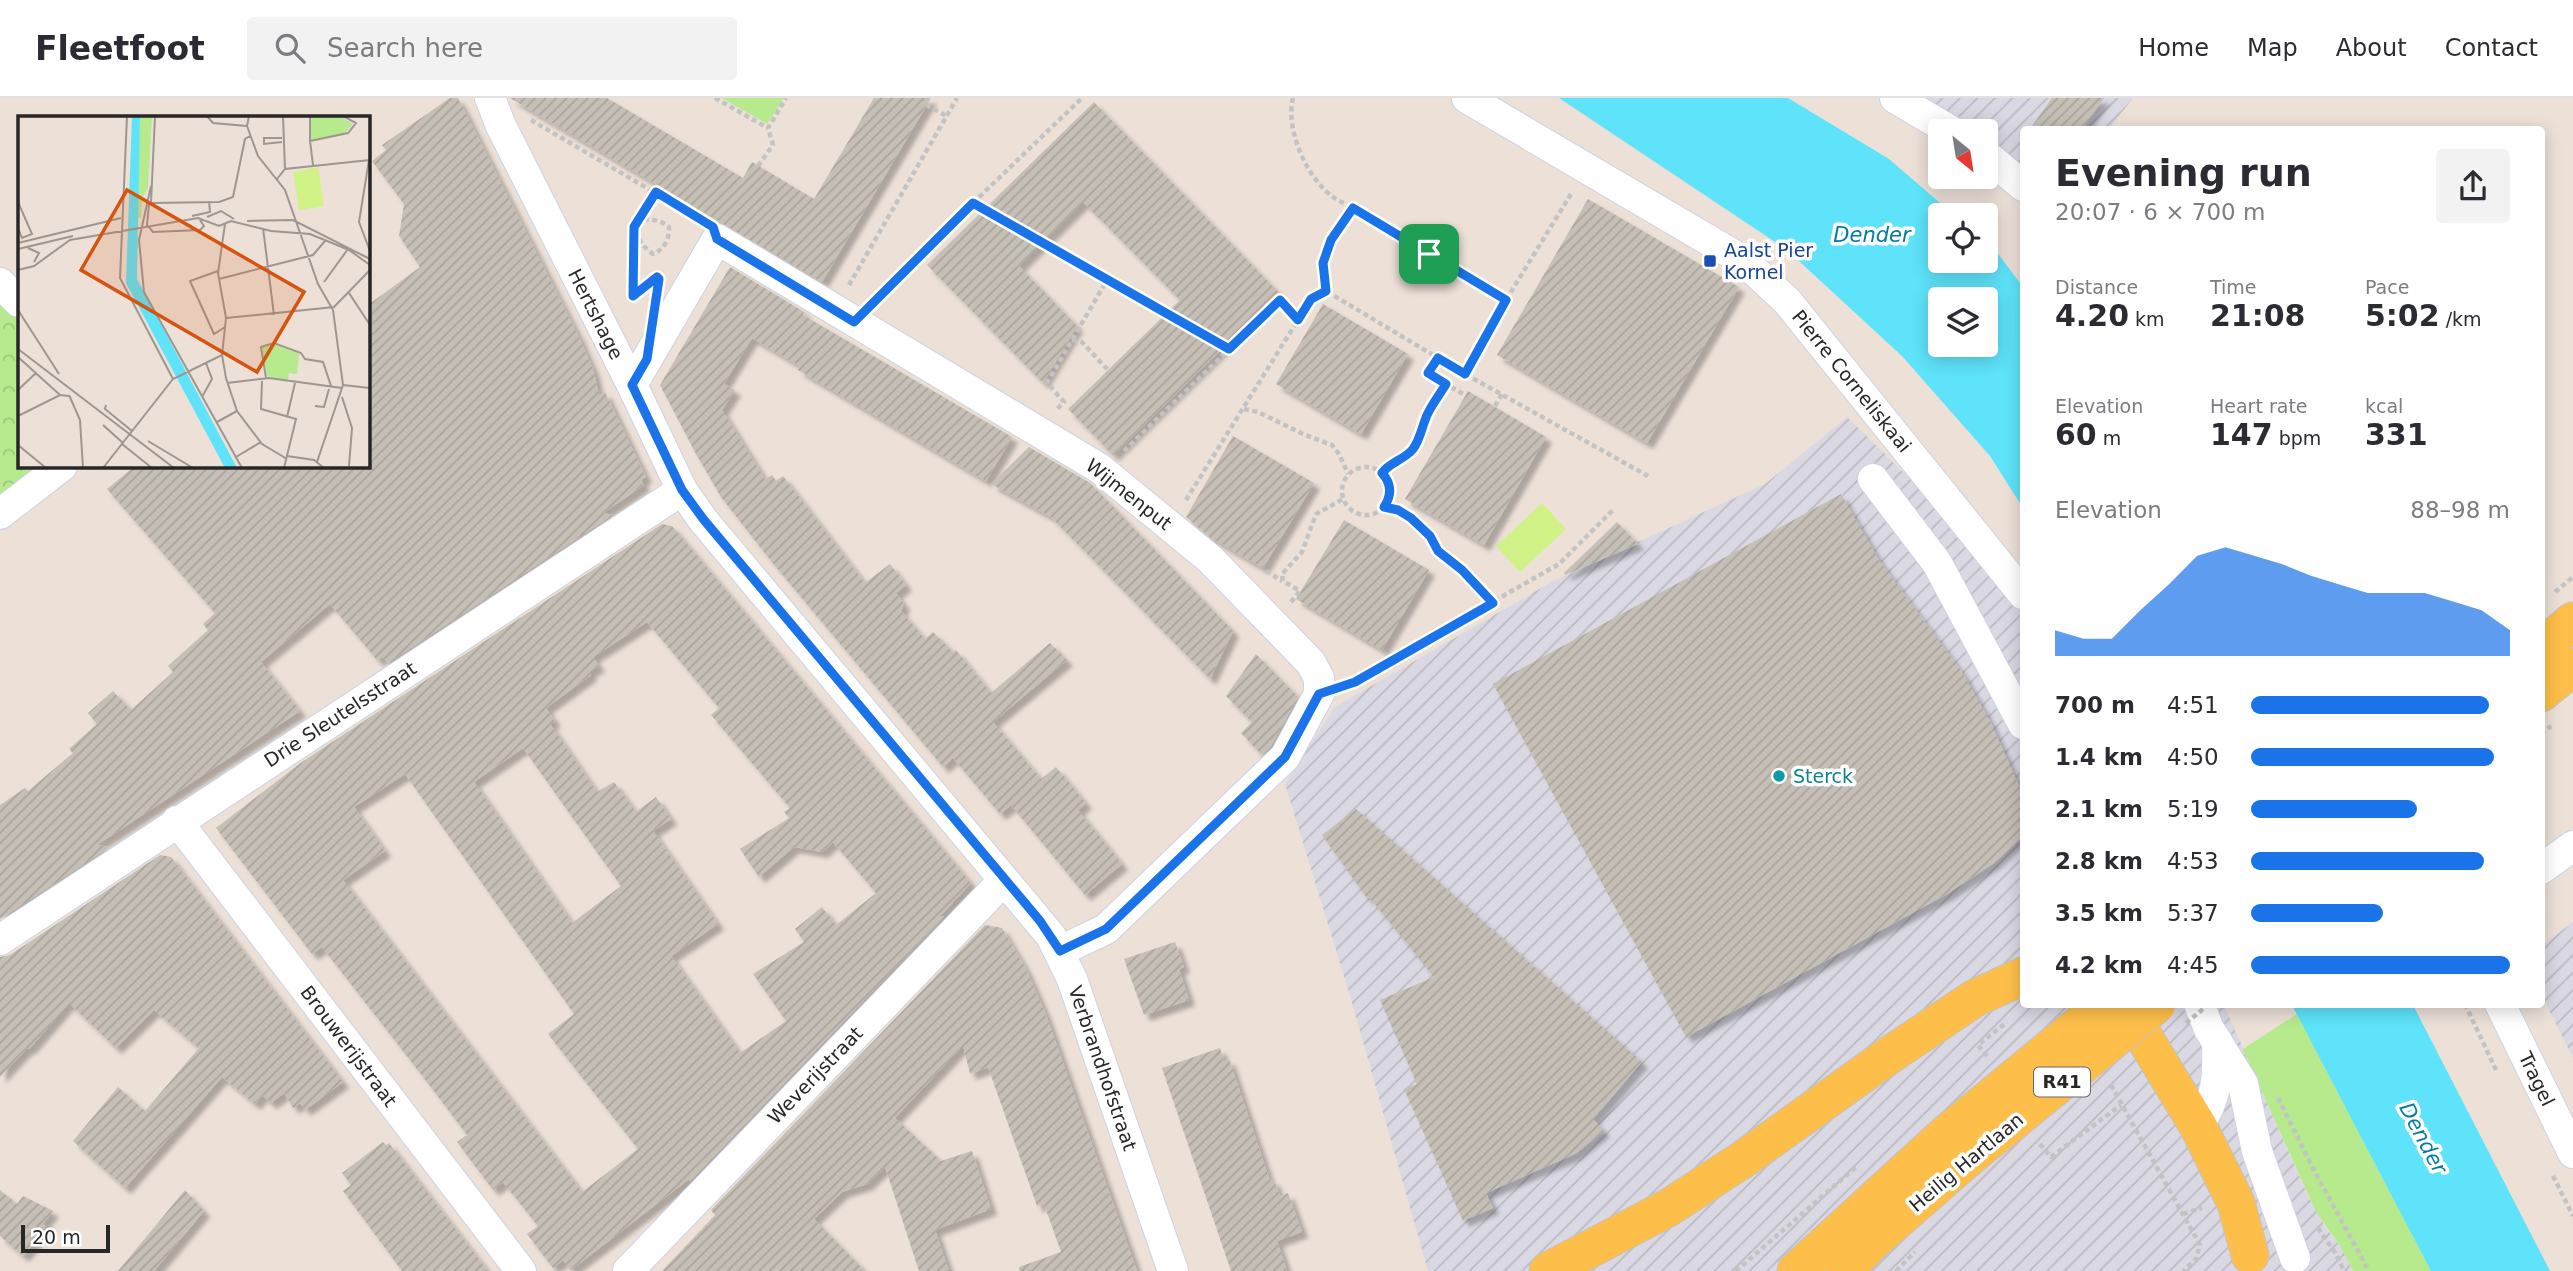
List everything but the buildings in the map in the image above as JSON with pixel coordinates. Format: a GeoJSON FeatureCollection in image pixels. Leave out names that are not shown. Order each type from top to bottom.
{"type":"FeatureCollection","features":[{"type":"Feature","properties":{"kind":"main road"},"geometry":{"type":"LineString","coordinates":[[2545,645],[2573,621]]}},
{"type":"Feature","properties":{"kind":"main road"},"geometry":{"type":"LineString","coordinates":[[2545,690],[2573,667]]}},
{"type":"Feature","properties":{"kind":"main road"},"geometry":{"type":"LineString","coordinates":[[1548,1271],[1668,1208],[1745,1158],[1975,998],[2020,977]]}},
{"type":"Feature","properties":{"kind":"main road","name":"Heilig Hartlaan"},"geometry":{"type":"LineString","coordinates":[[1844,1271],[1957,1146],[2100,1008]]}},
{"type":"Feature","properties":{"kind":"main road"},"geometry":{"type":"LineString","coordinates":[[2126,1008],[2199,1126],[2235,1203],[2241,1263]]}},
{"type":"Feature","properties":{"kind":"main road","name":"Heilig Hartlaan"},"geometry":{"type":"LineString","coordinates":[[1796,1271],[1957,1146],[2151,1008]]}},
{"type":"Feature","properties":{"kind":"street","name":"Hertshage"},"geometry":{"type":"LineString","coordinates":[[491,98],[500,126],[632,385],[682,490],[704,520],[1004,880]]}},
{"type":"Feature","properties":{"kind":"street","name":"Pierre Corneliskaai"},"geometry":{"type":"LineString","coordinates":[[1467,98],[1744,261],[1787,302],[2020,590]]}},
{"type":"Feature","properties":{"kind":"street"},"geometry":{"type":"LineString","coordinates":[[1895,98],[1931,119]]}},
{"type":"Feature","properties":{"kind":"street"},"geometry":{"type":"LineString","coordinates":[[1998,165],[2020,183]]}},
{"type":"Feature","properties":{"kind":"street"},"geometry":{"type":"LineString","coordinates":[[632,385],[717,239]]}},
{"type":"Feature","properties":{"kind":"street","name":"Wijmenput"},"geometry":{"type":"LineString","coordinates":[[717,239],[1103,472],[1210,559],[1311,663],[1319,678],[1319,694]]}},
{"type":"Feature","properties":{"kind":"street"},"geometry":{"type":"LineString","coordinates":[[0,283],[18,301]]}},
{"type":"Feature","properties":{"kind":"street"},"geometry":{"type":"LineString","coordinates":[[0,514],[61,467]]}},
{"type":"Feature","properties":{"kind":"street"},"geometry":{"type":"LineString","coordinates":[[1873,479],[1937,563],[2020,718]]}},
{"type":"Feature","properties":{"kind":"street","name":"Drie Sleutelsstraat"},"geometry":{"type":"LineString","coordinates":[[0,940],[682,490]]}},
{"type":"Feature","properties":{"kind":"street"},"geometry":{"type":"LineString","coordinates":[[1060,951],[1106,929],[1285,757],[1319,694]]}},
{"type":"Feature","properties":{"kind":"street","name":"Brouwerijstraat"},"geometry":{"type":"LineString","coordinates":[[177,821],[521,1271]]}},
{"type":"Feature","properties":{"kind":"street"},"geometry":{"type":"LineString","coordinates":[[2545,866],[2573,846]]}},
{"type":"Feature","properties":{"kind":"street","name":"Verbrandhofstraat"},"geometry":{"type":"LineString","coordinates":[[1004,880],[1040,921],[1060,951],[1089,1027],[1172,1271]]}},
{"type":"Feature","properties":{"kind":"street","name":"Weverijstraat"},"geometry":{"type":"LineString","coordinates":[[628,1271],[1004,880]]}},
{"type":"Feature","properties":{"kind":"street"},"geometry":{"type":"LineString","coordinates":[[2201,1008],[2243,1084],[2257,1151],[2301,1265]]}},
{"type":"Feature","properties":{"kind":"street","name":"Tragel"},"geometry":{"type":"LineString","coordinates":[[2502,1008],[2573,1153]]}},
{"type":"Feature","properties":{"kind":"street"},"geometry":{"type":"LineString","coordinates":[[2199,1126],[2206,1115],[2218,1078],[2217,1041]]}},
{"type":"Feature","properties":{"kind":"street"},"geometry":{"type":"LineString","coordinates":[[2241,1263],[2267,1251],[2284,1253],[2301,1265]]}},
{"type":"Feature","properties":{"kind":"path"},"geometry":{"type":"LineString","coordinates":[[715,98],[768,128],[773,145],[758,166]]}},
{"type":"Feature","properties":{"kind":"path"},"geometry":{"type":"LineString","coordinates":[[768,128],[786,98]]}},
{"type":"Feature","properties":{"kind":"path"},"geometry":{"type":"LineString","coordinates":[[844,316],[957,98]]}},
{"type":"Feature","properties":{"kind":"path"},"geometry":{"type":"LineString","coordinates":[[844,316],[973,203],[1082,98]]}},
{"type":"Feature","properties":{"kind":"path"},"geometry":{"type":"LineString","coordinates":[[1293,98],[1290,110],[1292,131],[1308,165],[1333,197],[1506,300]]}},
{"type":"Feature","properties":{"kind":"path"},"geometry":{"type":"LineString","coordinates":[[926,105],[947,117]]}},
{"type":"Feature","properties":{"kind":"path"},"geometry":{"type":"LineString","coordinates":[[528,118],[713,227],[717,239]]}},
{"type":"Feature","properties":{"kind":"path"},"geometry":{"type":"LineString","coordinates":[[1465,374],[1506,300],[1586,169]]}},
{"type":"Feature","properties":{"kind":"path"},"geometry":{"type":"LineString","coordinates":[[656,192],[634,227],[632,295],[634,297],[659,277],[657,292]]}},
{"type":"Feature","properties":{"kind":"path"},"geometry":{"type":"LineString","coordinates":[[973,203],[1229,349]]}},
{"type":"Feature","properties":{"kind":"path"},"geometry":{"type":"LineString","coordinates":[[1326,291],[1323,263],[1331,240],[1353,208]]}},
{"type":"Feature","properties":{"kind":"path"},"geometry":{"type":"LineString","coordinates":[[634,227],[647,251],[653,254],[662,249],[669,234],[669,227],[655,219],[639,220]]}},
{"type":"Feature","properties":{"kind":"path"},"geometry":{"type":"LineString","coordinates":[[1011,257],[1032,237]]}},
{"type":"Feature","properties":{"kind":"path"},"geometry":{"type":"LineString","coordinates":[[1034,430],[1065,402],[1047,383],[1107,280]]}},
{"type":"Feature","properties":{"kind":"path"},"geometry":{"type":"LineString","coordinates":[[1169,526],[1311,299],[1326,291]]}},
{"type":"Feature","properties":{"kind":"path"},"geometry":{"type":"LineString","coordinates":[[1326,291],[1465,374],[1648,476]]}},
{"type":"Feature","properties":{"kind":"path"},"geometry":{"type":"LineString","coordinates":[[1103,472],[1280,300],[1298,320]]}},
{"type":"Feature","properties":{"kind":"path"},"geometry":{"type":"LineString","coordinates":[[1072,340],[1082,342],[1108,370]]}},
{"type":"Feature","properties":{"kind":"path"},"geometry":{"type":"LineString","coordinates":[[1438,358],[1428,373],[1465,395]]}},
{"type":"Feature","properties":{"kind":"path"},"geometry":{"type":"LineString","coordinates":[[1382,473],[1391,464],[1404,459],[1413,448],[1429,412],[1446,384]]}},
{"type":"Feature","properties":{"kind":"path"},"geometry":{"type":"LineString","coordinates":[[1495,406],[1502,394]]}},
{"type":"Feature","properties":{"kind":"path"},"geometry":{"type":"LineString","coordinates":[[1244,409],[1258,412],[1332,445],[1348,474]]}},
{"type":"Feature","properties":{"kind":"path"},"geometry":{"type":"LineString","coordinates":[[1369,466],[1382,473],[1387,478],[1390,493],[1384,507],[1370,515],[1361,515],[1347,506],[1343,499],[1342,486],[1348,474],[1369,466]]}},
{"type":"Feature","properties":{"kind":"path"},"geometry":{"type":"LineString","coordinates":[[1295,588],[1283,581],[1282,574],[1302,552],[1316,514],[1343,499]]}},
{"type":"Feature","properties":{"kind":"path"},"geometry":{"type":"LineString","coordinates":[[1384,507],[1398,510],[1411,518],[1430,536],[1438,551],[1462,570],[1493,603]]}},
{"type":"Feature","properties":{"kind":"path"},"geometry":{"type":"LineString","coordinates":[[1319,694],[1355,682],[1559,564],[1614,509]]}},
{"type":"Feature","properties":{"kind":"path"},"geometry":{"type":"LineString","coordinates":[[1984,1040],[1978,1045],[1987,1056]]}},
{"type":"Feature","properties":{"kind":"path"},"geometry":{"type":"LineString","coordinates":[[2276,1094],[2317,1177],[2369,1271]]}},
{"type":"Feature","properties":{"kind":"path"},"geometry":{"type":"LineString","coordinates":[[2040,1144],[2051,1157],[2121,1105],[2200,1245],[2199,1254],[2183,1271]]}},
{"type":"Feature","properties":{"kind":"path"},"geometry":{"type":"LineString","coordinates":[[1736,1271],[1862,1163]]}},
{"type":"Feature","properties":{"kind":"path"},"geometry":{"type":"LineString","coordinates":[[2316,1226],[2336,1254],[2344,1271]]}},
{"type":"Feature","properties":{"kind":"shaded area"},"geometry":{"type":"Polygon","coordinates":[[[1892,98],[2133,98],[2111,126],[2020,126],[2020,169],[1998,157],[1998,119],[1930,119],[1892,98]]]}},
{"type":"Feature","properties":{"kind":"shaded area"},"geometry":{"type":"Polygon","coordinates":[[[1847,417],[2020,587],[2020,1008],[2225,1008],[2308,1196],[2353,1271],[1428,1271],[1350,996],[1285,784],[1335,707],[1555,580],[1765,484],[1847,417]]]}},
{"type":"Feature","properties":{"kind":"shaded area"},"geometry":{"type":"Polygon","coordinates":[[[2573,922],[2573,1058],[2545,1002],[2545,943],[2573,922]]]}},
{"type":"Feature","properties":{"kind":"green space"},"geometry":{"type":"Polygon","coordinates":[[[722,98],[784,98],[767,124],[722,98]]]}},
{"type":"Feature","properties":{"kind":"green space"},"geometry":{"type":"Polygon","coordinates":[[[0,299],[18,313],[18,467],[46,467],[0,502],[0,299]]]}},
{"type":"Feature","properties":{"kind":"green space"},"geometry":{"type":"Polygon","coordinates":[[[1542,503],[1566,529],[1520,572],[1496,546],[1542,503]]]}},
{"type":"Feature","properties":{"kind":"green space"},"geometry":{"type":"Polygon","coordinates":[[[2297,1014],[2431,1271],[2353,1271],[2341,1247],[2316,1212],[2243,1049],[2297,1014]]]}},
{"type":"Feature","properties":{"kind":"water","name":"Dender"},"geometry":{"type":"Polygon","coordinates":[[[1559,98],[1788,98],[1889,159],[1940,203],[1928,203],[1928,273],[1998,273],[1998,254],[2020,283],[2020,503],[1990,456],[1902,356],[1787,250],[1559,98]]]}},
{"type":"Feature","properties":{"kind":"water","name":"Dender"},"geometry":{"type":"Polygon","coordinates":[[[2294,1008],[2415,1008],[2550,1271],[2431,1271],[2294,1008]]]}},
{"type":"Feature","properties":{"kind":"place","name":"Aalst Pier Kornel"},"geometry":{"type":"Point","coordinates":[1710,261]}},
{"type":"Feature","properties":{"kind":"place","name":"Sterck"},"geometry":{"type":"Point","coordinates":[1779,776]}},
{"type":"Feature","properties":{"kind":"route"},"geometry":{"type":"LineString","coordinates":[[656,192],[713,227],[717,239],[854,322],[973,203],[1229,349],[1280,300],[1298,320],[1311,299],[1326,291],[1323,263],[1331,240],[1353,208],[1429,254],[1506,300],[1465,374],[1438,358],[1428,373],[1446,384],[1424,421],[1413,448],[1404,459],[1391,464],[1382,473],[1390,486],[1388,501],[1384,507],[1398,510],[1411,518],[1430,536],[1438,551],[1462,570],[1493,603],[1355,682],[1319,694],[1285,757],[1106,929],[1060,951],[1040,921],[704,520],[682,490],[632,385],[647,359],[659,279],[657,277],[633,296],[634,227],[656,192]]}}]}
